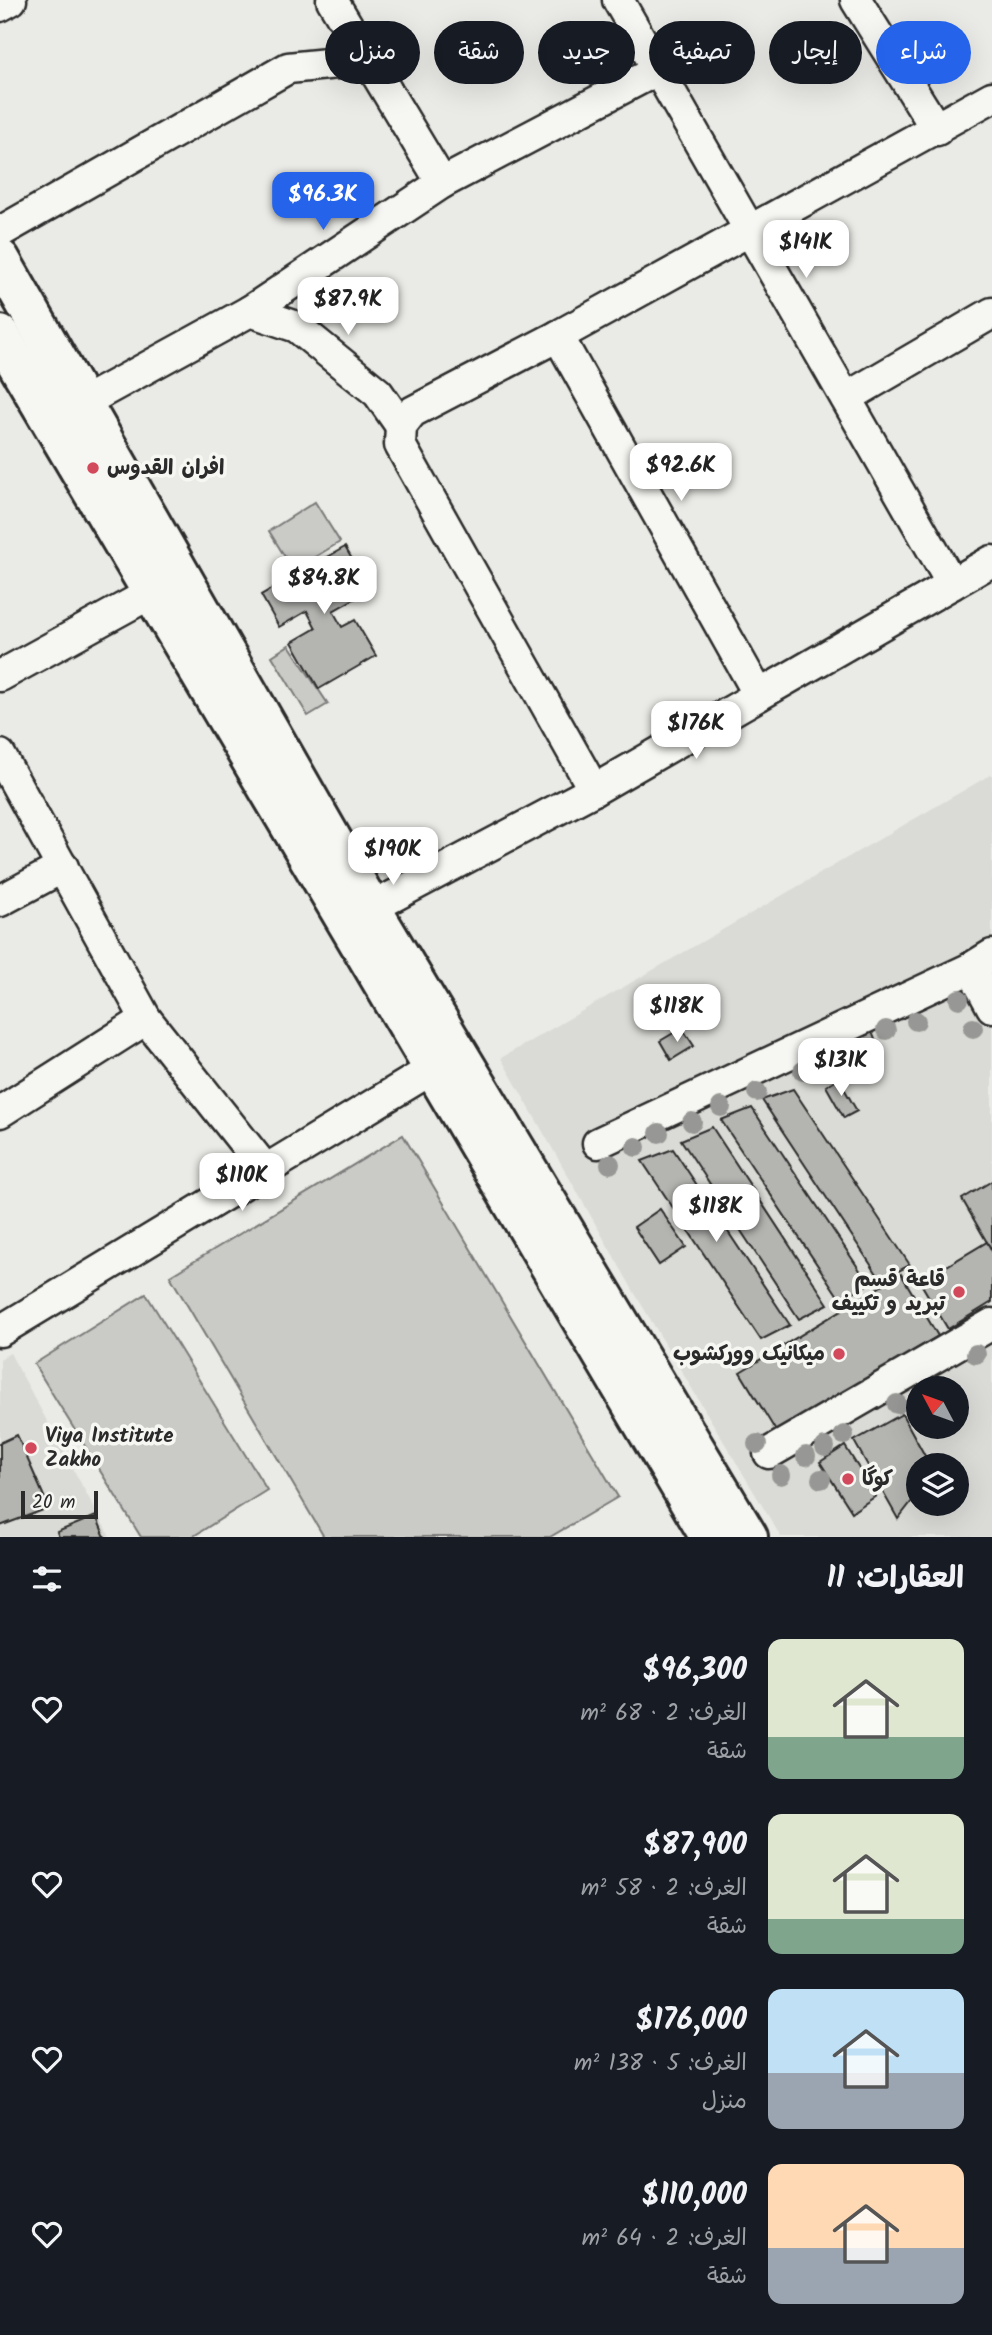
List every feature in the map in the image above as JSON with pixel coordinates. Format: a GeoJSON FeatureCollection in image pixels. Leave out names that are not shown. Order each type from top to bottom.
{"type":"FeatureCollection","features":[{"type":"Feature","properties":{"kind":"main road"},"geometry":{"type":"LineString","coordinates":[[0,259],[371,908],[447,1060],[710,1537]]}},
{"type":"Feature","properties":{"kind":"main road"},"geometry":{"type":"LineString","coordinates":[[0,335],[153,592],[748,1537]]}},
{"type":"Feature","properties":{"kind":"street"},"geometry":{"type":"LineString","coordinates":[[0,6],[11,0]]}},
{"type":"Feature","properties":{"kind":"street"},"geometry":{"type":"LineString","coordinates":[[332,0],[344,21]]}},
{"type":"Feature","properties":{"kind":"street"},"geometry":{"type":"LineString","coordinates":[[618,0],[649,56]]}},
{"type":"Feature","properties":{"kind":"street"},"geometry":{"type":"LineString","coordinates":[[856,0],[937,130]]}},
{"type":"Feature","properties":{"kind":"street"},"geometry":{"type":"LineString","coordinates":[[0,232],[288,68],[325,64]]}},
{"type":"Feature","properties":{"kind":"street"},"geometry":{"type":"LineString","coordinates":[[84,402],[250,311],[442,183],[649,74]]}},
{"type":"Feature","properties":{"kind":"street"},"geometry":{"type":"LineString","coordinates":[[382,84],[442,183]]}},
{"type":"Feature","properties":{"kind":"street"},"geometry":{"type":"LineString","coordinates":[[665,84],[952,584]]}},
{"type":"Feature","properties":{"kind":"street"},"geometry":{"type":"LineString","coordinates":[[594,790],[400,445],[401,426],[412,412],[748,233],[992,97]]}},
{"type":"Feature","properties":{"kind":"street"},"geometry":{"type":"LineString","coordinates":[[250,311],[297,327],[378,393],[401,426]]}},
{"type":"Feature","properties":{"kind":"street"},"geometry":{"type":"LineString","coordinates":[[846,398],[992,313]]}},
{"type":"Feature","properties":{"kind":"street"},"geometry":{"type":"LineString","coordinates":[[558,336],[759,695]]}},
{"type":"Feature","properties":{"kind":"street"},"geometry":{"type":"LineString","coordinates":[[371,908],[594,790],[992,561]]}},
{"type":"Feature","properties":{"kind":"street"},"geometry":{"type":"LineString","coordinates":[[0,676],[153,592]]}},
{"type":"Feature","properties":{"kind":"street"},"geometry":{"type":"LineString","coordinates":[[0,755],[146,1018],[265,1169]]}},
{"type":"Feature","properties":{"kind":"street"},"geometry":{"type":"LineString","coordinates":[[0,901],[62,867]]}},
{"type":"Feature","properties":{"kind":"street"},"geometry":{"type":"LineString","coordinates":[[598,1143],[981,962],[992,1007]]}},
{"type":"Feature","properties":{"kind":"street"},"geometry":{"type":"LineString","coordinates":[[0,1112],[146,1018]]}},
{"type":"Feature","properties":{"kind":"street"},"geometry":{"type":"LineString","coordinates":[[0,1331],[447,1060]]}},
{"type":"Feature","properties":{"kind":"street"},"geometry":{"type":"LineString","coordinates":[[769,1453],[992,1324]]}},
{"type":"Feature","properties":{"kind":"shaded area"},"geometry":{"type":"Polygon","coordinates":[[[315,502],[340,542],[293,570],[269,531],[315,502]]]}},
{"type":"Feature","properties":{"kind":"shaded area"},"geometry":{"type":"Polygon","coordinates":[[[289,645],[328,704],[308,716],[272,656],[289,645]]]}},
{"type":"Feature","properties":{"kind":"shaded area"},"geometry":{"type":"Polygon","coordinates":[[[992,774],[992,1537],[781,1537],[637,1297],[501,1058],[992,774]]]}},
{"type":"Feature","properties":{"kind":"shaded area"},"geometry":{"type":"Polygon","coordinates":[[[403,1135],[618,1497],[550,1537],[324,1537],[170,1276],[403,1135]]]}},
{"type":"Feature","properties":{"kind":"shaded area"},"geometry":{"type":"Polygon","coordinates":[[[146,1294],[267,1490],[192,1537],[141,1537],[34,1364],[146,1294]]]}},
{"type":"Feature","properties":{"kind":"shaded area","name":"Viya Institute Zakho"},"geometry":{"type":"Polygon","coordinates":[[[10,1353],[110,1537],[0,1537],[0,1359],[10,1353]]]}},
{"type":"Feature","properties":{"kind":"building"},"geometry":{"type":"Polygon","coordinates":[[[345,547],[370,590],[333,611],[342,627],[355,620],[376,656],[319,689],[292,642],[316,628],[307,611],[279,627],[261,595],[345,547]]]}},
{"type":"Feature","properties":{"kind":"building"},"geometry":{"type":"Polygon","coordinates":[[[682,1028],[694,1046],[671,1060],[660,1041],[682,1028]]]}},
{"type":"Feature","properties":{"kind":"building"},"geometry":{"type":"Polygon","coordinates":[[[872,1032],[876,1042],[834,1061],[829,1051],[872,1032]]]}},
{"type":"Feature","properties":{"kind":"building"},"geometry":{"type":"Polygon","coordinates":[[[838,1078],[857,1111],[844,1118],[826,1086],[838,1078]]]}},
{"type":"Feature","properties":{"kind":"building"},"geometry":{"type":"Polygon","coordinates":[[[793,1089],[910,1265],[881,1280],[762,1100],[793,1089]]]}},
{"type":"Feature","properties":{"kind":"building"},"geometry":{"type":"Polygon","coordinates":[[[752,1108],[869,1284],[840,1299],[721,1120],[752,1108]]]}},
{"type":"Feature","properties":{"kind":"building"},"geometry":{"type":"Polygon","coordinates":[[[712,1127],[828,1304],[799,1319],[681,1140],[712,1127]]]}},
{"type":"Feature","properties":{"kind":"building"},"geometry":{"type":"Polygon","coordinates":[[[673,1149],[790,1325],[761,1340],[642,1161],[673,1149]]]}},
{"type":"Feature","properties":{"kind":"building"},"geometry":{"type":"Polygon","coordinates":[[[992,1181],[992,1251],[962,1199],[992,1181]]]}},
{"type":"Feature","properties":{"kind":"building"},"geometry":{"type":"Polygon","coordinates":[[[660,1209],[686,1247],[659,1265],[634,1227],[660,1209]]]}},
{"type":"Feature","properties":{"kind":"building","name":"قاعة قسم تبرید و تکییف"},"geometry":{"type":"Polygon","coordinates":[[[987,1242],[992,1251],[992,1302],[948,1329],[920,1282],[987,1242]]]}},
{"type":"Feature","properties":{"kind":"building","name":"میکانیک وورکشوب"},"geometry":{"type":"Polygon","coordinates":[[[901,1274],[938,1336],[777,1433],[740,1372],[901,1274]]]}},
{"type":"Feature","properties":{"kind":"building"},"geometry":{"type":"Polygon","coordinates":[[[902,1414],[906,1421],[906,1439],[916,1439],[923,1453],[906,1453],[906,1509],[898,1519],[854,1441],[902,1414]]]}},
{"type":"Feature","properties":{"kind":"building"},"geometry":{"type":"Polygon","coordinates":[[[17,1435],[49,1508],[0,1526],[0,1443],[17,1435]]]}},
{"type":"Feature","properties":{"kind":"building","name":"كوگا"},"geometry":{"type":"Polygon","coordinates":[[[845,1446],[876,1496],[852,1512],[820,1462],[845,1446]]]}},
{"type":"Feature","properties":{"kind":"building"},"geometry":{"type":"Polygon","coordinates":[[[96,1516],[105,1537],[59,1537],[57,1532],[96,1516]]]}},
{"type":"Feature","properties":{"kind":"place","name":"افران القدوس"},"geometry":{"type":"Point","coordinates":[93,468]}},
{"type":"Feature","properties":{"kind":"place","name":"قاعة قسم تبرید و تکییف"},"geometry":{"type":"Point","coordinates":[959,1292]}},
{"type":"Feature","properties":{"kind":"place","name":"میکانیک وورکشوب"},"geometry":{"type":"Point","coordinates":[839,1354]}},
{"type":"Feature","properties":{"kind":"place","name":"Viya Institute Zakho"},"geometry":{"type":"Point","coordinates":[31,1448]}},
{"type":"Feature","properties":{"kind":"place","name":"كوگا"},"geometry":{"type":"Point","coordinates":[848,1479]}}]}
